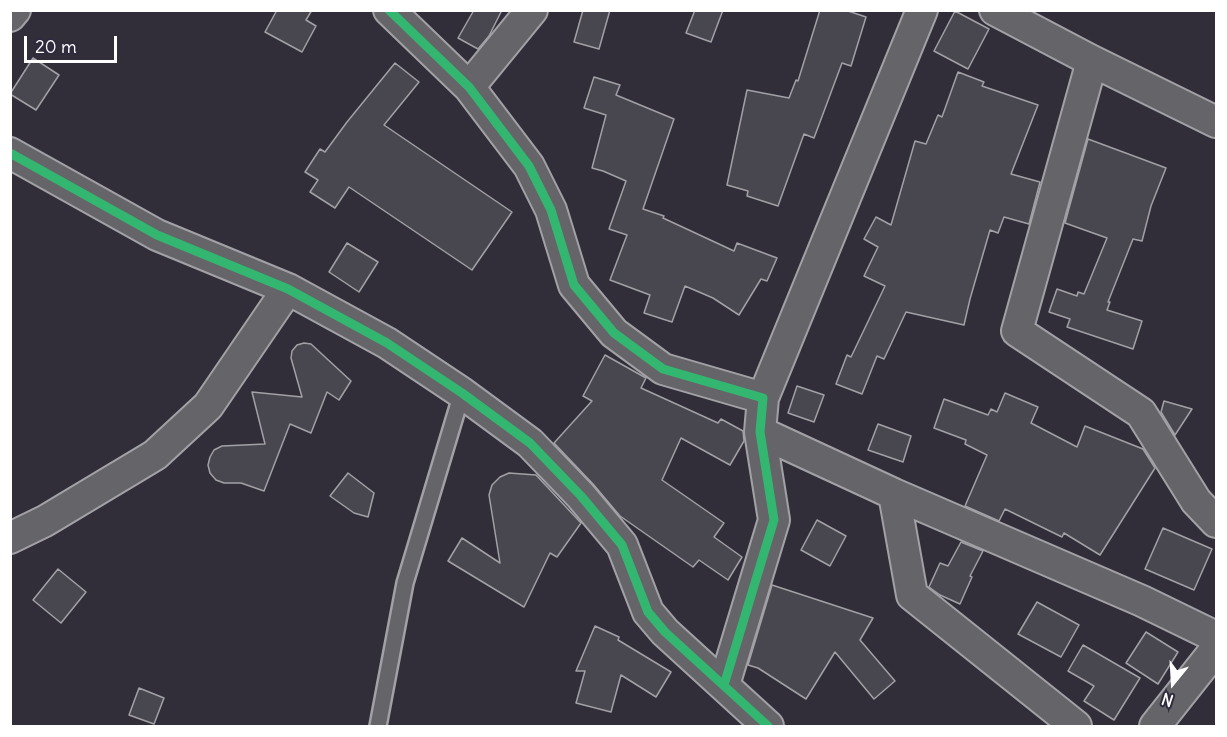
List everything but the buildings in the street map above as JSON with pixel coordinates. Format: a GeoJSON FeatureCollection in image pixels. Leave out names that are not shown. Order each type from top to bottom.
{"type":"FeatureCollection","features":[{"type":"Feature","properties":{"kind":"street"},"geometry":{"type":"LineString","coordinates":[[10,15],[15,10]]}},
{"type":"Feature","properties":{"kind":"street"},"geometry":{"type":"LineString","coordinates":[[390,10],[469,87],[529,166],[551,210],[574,285],[614,333],[663,369],[763,398]]}},
{"type":"Feature","properties":{"kind":"street"},"geometry":{"type":"LineString","coordinates":[[469,87],[532,10]]}},
{"type":"Feature","properties":{"kind":"street"},"geometry":{"type":"LineString","coordinates":[[724,685],[774,520],[760,432],[763,398],[922,10]]}},
{"type":"Feature","properties":{"kind":"street"},"geometry":{"type":"LineString","coordinates":[[995,10],[1216,122]]}},
{"type":"Feature","properties":{"kind":"street"},"geometry":{"type":"LineString","coordinates":[[1092,61],[1017,331],[1141,413],[1196,501],[1216,522]]}},
{"type":"Feature","properties":{"kind":"street"},"geometry":{"type":"LineString","coordinates":[[10,153],[157,236],[288,289],[387,343],[462,393],[530,443],[581,496],[622,545],[648,612],[665,632],[724,685],[760,724]]}},
{"type":"Feature","properties":{"kind":"street"},"geometry":{"type":"LineString","coordinates":[[10,538],[45,521],[155,455],[208,406],[288,289]]}},
{"type":"Feature","properties":{"kind":"street"},"geometry":{"type":"LineString","coordinates":[[760,432],[894,494],[1142,601],[1216,637]]}},
{"type":"Feature","properties":{"kind":"street"},"geometry":{"type":"LineString","coordinates":[[894,494],[912,595],[1076,726]]}},
{"type":"Feature","properties":{"kind":"street"},"geometry":{"type":"LineString","coordinates":[[1155,726],[1216,649]]}},
{"type":"Feature","properties":{"kind":"lane"},"geometry":{"type":"LineString","coordinates":[[378,726],[405,583],[462,393]]}},
{"type":"Feature","properties":{"kind":"cycle path"},"geometry":{"type":"LineString","coordinates":[[389,10],[469,87],[529,166],[551,210],[574,285],[614,333],[663,369],[763,398],[760,432],[774,520],[724,685]]}},
{"type":"Feature","properties":{"kind":"cycle path"},"geometry":{"type":"LineString","coordinates":[[10,153],[157,235],[288,289],[387,343],[462,393],[530,443],[581,496],[622,545],[648,612],[665,632],[768,726]]}}]}
